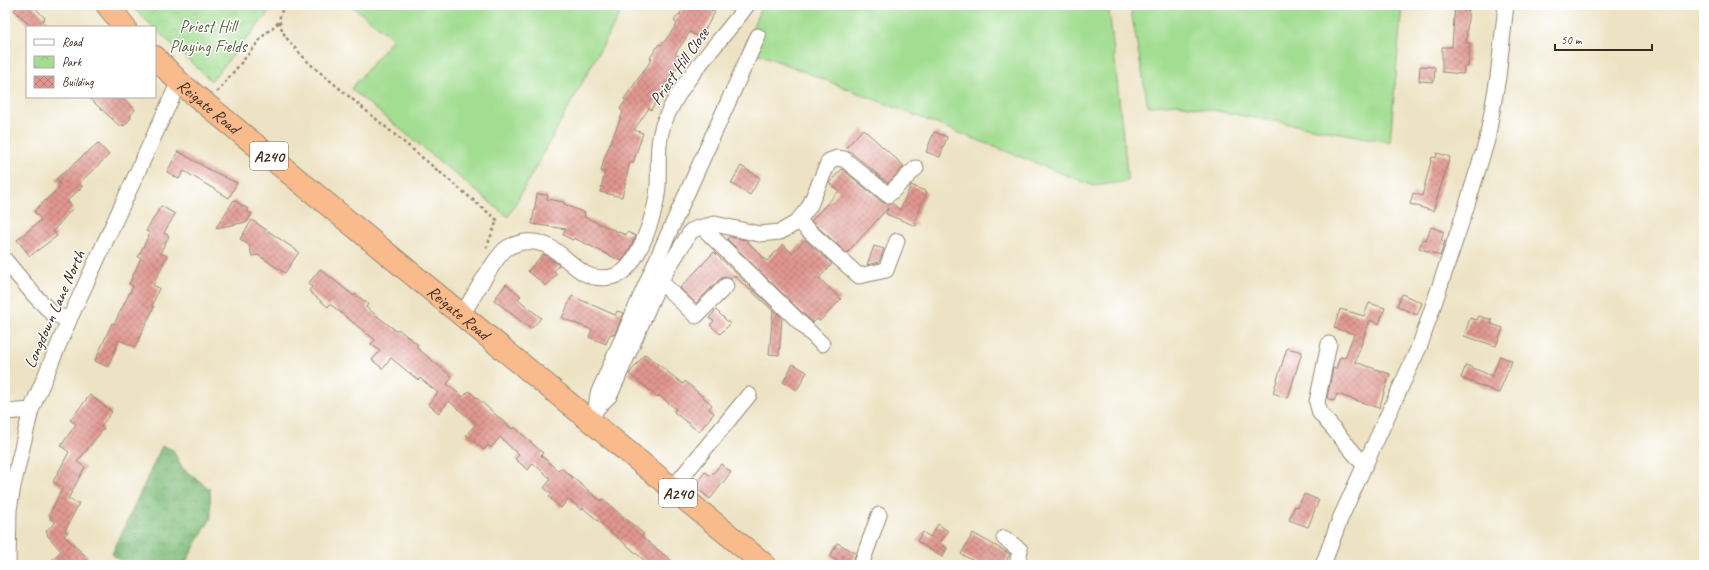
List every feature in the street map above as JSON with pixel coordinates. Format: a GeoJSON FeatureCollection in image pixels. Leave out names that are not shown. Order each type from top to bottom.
{"type":"FeatureCollection","features":[{"type":"Feature","properties":{"kind":"highway"},"geometry":{"type":"LineString","coordinates":[[107,5],[124,26]]}},
{"type":"Feature","properties":{"kind":"highway","name":"Reigate Road"},"geometry":{"type":"LineString","coordinates":[[156,58],[179,82],[462,316],[594,416],[672,488],[765,565]]}},
{"type":"Feature","properties":{"kind":"street","name":"Priest Hill Close"},"geometry":{"type":"LineString","coordinates":[[462,316],[498,258],[507,248],[515,245],[530,242],[549,246],[584,272],[593,276],[611,277],[618,275],[630,264],[639,251],[657,196],[659,143],[664,121],[680,92],[747,5]]}},
{"type":"Feature","properties":{"kind":"street"},"geometry":{"type":"LineString","coordinates":[[1323,565],[1340,519],[1420,345],[1480,162],[1487,140],[1498,77],[1506,5]]}},
{"type":"Feature","properties":{"kind":"street"},"geometry":{"type":"LineString","coordinates":[[594,416],[598,394],[758,36]]}},
{"type":"Feature","properties":{"kind":"street","name":"Longdown Lane North"},"geometry":{"type":"LineString","coordinates":[[8,565],[9,510],[13,486],[31,410],[69,320],[179,82]]}},
{"type":"Feature","properties":{"kind":"street"},"geometry":{"type":"LineString","coordinates":[[594,416],[610,395],[660,281],[691,231],[715,224],[759,234],[780,232],[798,221],[809,207],[829,161],[837,158],[844,160],[888,196],[916,168]]}},
{"type":"Feature","properties":{"kind":"street"},"geometry":{"type":"LineString","coordinates":[[798,221],[860,276],[886,270],[897,241]]}},
{"type":"Feature","properties":{"kind":"street"},"geometry":{"type":"LineString","coordinates":[[702,227],[822,344]]}},
{"type":"Feature","properties":{"kind":"street"},"geometry":{"type":"LineString","coordinates":[[5,260],[35,296],[52,313],[69,320]]}},
{"type":"Feature","properties":{"kind":"street"},"geometry":{"type":"LineString","coordinates":[[660,281],[696,316],[726,286]]}},
{"type":"Feature","properties":{"kind":"street"},"geometry":{"type":"LineString","coordinates":[[1329,344],[1318,402],[1320,413],[1364,465]]}},
{"type":"Feature","properties":{"kind":"street"},"geometry":{"type":"LineString","coordinates":[[672,488],[749,395]]}},
{"type":"Feature","properties":{"kind":"street"},"geometry":{"type":"LineString","coordinates":[[5,412],[31,410]]}},
{"type":"Feature","properties":{"kind":"street"},"geometry":{"type":"LineString","coordinates":[[861,565],[879,515]]}},
{"type":"Feature","properties":{"kind":"street"},"geometry":{"type":"LineString","coordinates":[[1004,538],[1020,550],[1017,565]]}},
{"type":"Feature","properties":{"kind":"path"},"geometry":{"type":"LineString","coordinates":[[207,105],[264,35],[279,22],[282,9],[286,5]]}},
{"type":"Feature","properties":{"kind":"path"},"geometry":{"type":"LineString","coordinates":[[279,22],[287,38],[309,62],[497,220]]}},
{"type":"Feature","properties":{"kind":"green space","name":"Priest Hill Playing Fields"},"geometry":{"type":"Polygon","coordinates":[[[130,5],[275,5],[211,81],[156,29],[156,26],[152,26],[130,5]]]}},
{"type":"Feature","properties":{"kind":"green space"},"geometry":{"type":"Polygon","coordinates":[[[351,5],[625,5],[508,217],[351,89],[393,39],[351,5]]]}},
{"type":"Feature","properties":{"kind":"green space"},"geometry":{"type":"Polygon","coordinates":[[[762,5],[1107,5],[1110,17],[1128,181],[1094,186],[744,48],[762,5]]]}},
{"type":"Feature","properties":{"kind":"green space"},"geometry":{"type":"Polygon","coordinates":[[[1130,5],[1402,5],[1390,142],[1178,104],[1148,106],[1130,5]]]}},
{"type":"Feature","properties":{"kind":"green space"},"geometry":{"type":"Polygon","coordinates":[[[162,446],[173,450],[183,469],[210,489],[211,518],[184,565],[126,565],[112,554],[162,446]]]}},
{"type":"Feature","properties":{"kind":"building"},"geometry":{"type":"Polygon","coordinates":[[[20,5],[32,5],[45,18],[42,21],[47,26],[30,26],[14,10],[20,5]]]}},
{"type":"Feature","properties":{"kind":"building"},"geometry":{"type":"Polygon","coordinates":[[[685,5],[704,5],[715,12],[700,38],[690,32],[675,54],[683,59],[655,99],[657,100],[651,110],[649,108],[634,130],[643,133],[633,163],[630,162],[622,197],[600,192],[605,172],[601,171],[605,156],[623,112],[620,109],[626,100],[624,99],[652,59],[650,58],[659,44],[662,45],[677,24],[674,21],[679,14],[681,15],[680,13],[685,5]]]}},
{"type":"Feature","properties":{"kind":"building"},"geometry":{"type":"Polygon","coordinates":[[[1455,5],[1469,5],[1466,43],[1470,43],[1468,67],[1464,67],[1463,74],[1442,72],[1442,47],[1452,47],[1455,5]]]}},
{"type":"Feature","properties":{"kind":"building"},"geometry":{"type":"Polygon","coordinates":[[[1420,66],[1435,67],[1434,82],[1419,81],[1420,66]]]}},
{"type":"Feature","properties":{"kind":"building"},"geometry":{"type":"Polygon","coordinates":[[[89,98],[122,98],[135,110],[130,116],[131,118],[124,126],[123,124],[121,127],[89,98]]]}},
{"type":"Feature","properties":{"kind":"building"},"geometry":{"type":"Polygon","coordinates":[[[863,129],[904,166],[888,183],[846,148],[863,129]]]}},
{"type":"Feature","properties":{"kind":"building"},"geometry":{"type":"Polygon","coordinates":[[[934,132],[947,137],[940,157],[926,152],[934,132]]]}},
{"type":"Feature","properties":{"kind":"building"},"geometry":{"type":"Polygon","coordinates":[[[98,143],[109,155],[79,183],[82,187],[67,201],[73,208],[53,231],[57,236],[30,256],[17,240],[41,220],[34,211],[59,188],[58,186],[60,183],[56,179],[98,143]]]}},
{"type":"Feature","properties":{"kind":"building"},"geometry":{"type":"Polygon","coordinates":[[[178,151],[210,170],[237,183],[229,198],[184,171],[179,179],[167,172],[178,151]]]}},
{"type":"Feature","properties":{"kind":"building"},"geometry":{"type":"Polygon","coordinates":[[[1437,153],[1450,157],[1433,211],[1410,204],[1413,193],[1422,196],[1432,157],[1436,158],[1437,153]]]}},
{"type":"Feature","properties":{"kind":"building"},"geometry":{"type":"Polygon","coordinates":[[[741,166],[760,178],[750,195],[731,183],[741,166]]]}},
{"type":"Feature","properties":{"kind":"building"},"geometry":{"type":"Polygon","coordinates":[[[842,169],[882,202],[887,204],[892,203],[900,210],[911,185],[927,192],[914,222],[917,224],[916,226],[886,214],[888,208],[847,253],[811,221],[839,191],[829,183],[842,169]]]}},
{"type":"Feature","properties":{"kind":"building"},"geometry":{"type":"Polygon","coordinates":[[[537,194],[548,195],[547,199],[564,202],[564,204],[585,213],[584,217],[626,235],[627,232],[636,236],[625,257],[621,261],[574,238],[573,240],[563,235],[566,229],[532,224],[537,194]]]}},
{"type":"Feature","properties":{"kind":"building"},"geometry":{"type":"Polygon","coordinates":[[[234,200],[248,209],[247,211],[252,214],[247,222],[216,228],[234,200]]]}},
{"type":"Feature","properties":{"kind":"building"},"geometry":{"type":"Polygon","coordinates":[[[161,206],[175,214],[164,233],[169,236],[160,253],[167,256],[153,285],[159,288],[152,306],[154,307],[135,347],[119,340],[108,367],[95,361],[112,323],[114,324],[133,286],[129,284],[141,258],[138,257],[150,233],[146,231],[161,206]]]}},
{"type":"Feature","properties":{"kind":"building"},"geometry":{"type":"Polygon","coordinates":[[[252,220],[299,252],[285,273],[258,255],[252,256],[249,245],[240,239],[252,220]]]}},
{"type":"Feature","properties":{"kind":"building"},"geometry":{"type":"Polygon","coordinates":[[[1431,227],[1444,232],[1441,240],[1445,241],[1440,256],[1419,248],[1423,239],[1426,240],[1431,227]]]}},
{"type":"Feature","properties":{"kind":"building"},"geometry":{"type":"Polygon","coordinates":[[[730,237],[746,240],[767,261],[783,244],[792,253],[805,240],[832,264],[819,278],[841,299],[820,321],[817,319],[813,323],[727,239],[730,237]]]}},
{"type":"Feature","properties":{"kind":"building"},"geometry":{"type":"Polygon","coordinates":[[[874,246],[884,249],[879,262],[867,265],[874,246]]]}},
{"type":"Feature","properties":{"kind":"building"},"geometry":{"type":"Polygon","coordinates":[[[714,252],[782,318],[779,355],[769,354],[773,311],[734,275],[731,279],[724,277],[720,279],[696,303],[680,288],[714,252]]]}},
{"type":"Feature","properties":{"kind":"building"},"geometry":{"type":"Polygon","coordinates":[[[543,254],[559,265],[554,271],[557,274],[546,286],[528,271],[543,254]]]}},
{"type":"Feature","properties":{"kind":"building"},"geometry":{"type":"Polygon","coordinates":[[[320,269],[354,296],[355,294],[368,304],[366,307],[396,331],[398,329],[418,345],[416,347],[452,377],[447,384],[463,397],[469,391],[512,429],[514,427],[543,453],[541,455],[558,471],[561,468],[601,501],[602,499],[644,534],[642,537],[677,565],[640,565],[644,560],[583,508],[582,510],[568,499],[561,508],[549,497],[552,494],[544,488],[551,479],[533,463],[528,470],[515,459],[519,455],[500,437],[491,448],[488,445],[484,450],[466,435],[476,424],[449,401],[439,413],[428,404],[438,393],[420,378],[418,380],[391,358],[383,369],[372,360],[380,351],[371,344],[375,340],[330,304],[328,307],[309,291],[312,287],[308,284],[320,269]]]}},
{"type":"Feature","properties":{"kind":"building"},"geometry":{"type":"Polygon","coordinates":[[[506,284],[521,296],[518,299],[541,318],[531,329],[494,300],[506,284]]]}},
{"type":"Feature","properties":{"kind":"building"},"geometry":{"type":"Polygon","coordinates":[[[1402,294],[1422,303],[1417,315],[1397,306],[1402,294]]]}},
{"type":"Feature","properties":{"kind":"building"},"geometry":{"type":"Polygon","coordinates":[[[572,296],[615,315],[617,311],[624,313],[614,335],[610,334],[606,344],[589,337],[592,330],[562,318],[572,296]]]}},
{"type":"Feature","properties":{"kind":"building"},"geometry":{"type":"Polygon","coordinates":[[[1369,303],[1385,308],[1379,324],[1370,320],[1355,362],[1390,374],[1379,408],[1337,394],[1334,401],[1327,398],[1333,368],[1336,369],[1340,357],[1345,358],[1354,334],[1334,328],[1340,309],[1364,316],[1369,303]]]}},
{"type":"Feature","properties":{"kind":"building"},"geometry":{"type":"Polygon","coordinates":[[[716,310],[730,324],[720,334],[710,325],[714,321],[709,318],[716,310]]]}},
{"type":"Feature","properties":{"kind":"building"},"geometry":{"type":"Polygon","coordinates":[[[1479,316],[1492,320],[1491,324],[1503,328],[1496,346],[1464,336],[1470,318],[1477,320],[1479,316]]]}},
{"type":"Feature","properties":{"kind":"building"},"geometry":{"type":"Polygon","coordinates":[[[1287,348],[1302,352],[1288,398],[1273,393],[1287,348]]]}},
{"type":"Feature","properties":{"kind":"building"},"geometry":{"type":"Polygon","coordinates":[[[645,354],[683,384],[685,381],[712,405],[709,409],[714,413],[699,432],[674,412],[676,409],[629,374],[645,354]]]}},
{"type":"Feature","properties":{"kind":"building"},"geometry":{"type":"Polygon","coordinates":[[[1500,356],[1512,361],[1499,393],[1461,378],[1466,365],[1492,376],[1500,356]]]}},
{"type":"Feature","properties":{"kind":"building"},"geometry":{"type":"Polygon","coordinates":[[[793,364],[807,372],[797,390],[783,382],[793,364]]]}},
{"type":"Feature","properties":{"kind":"building"},"geometry":{"type":"Polygon","coordinates":[[[90,395],[112,412],[101,426],[104,428],[77,462],[85,467],[68,499],[79,503],[65,531],[68,532],[64,536],[88,558],[81,565],[47,565],[61,551],[47,535],[48,533],[46,531],[56,522],[50,519],[51,516],[49,515],[63,487],[53,482],[69,452],[61,446],[76,424],[70,420],[90,395]]]}},
{"type":"Feature","properties":{"kind":"building"},"geometry":{"type":"Polygon","coordinates":[[[721,464],[731,472],[710,499],[694,486],[705,472],[711,476],[721,464]]]}},
{"type":"Feature","properties":{"kind":"building"},"geometry":{"type":"Polygon","coordinates":[[[1304,494],[1319,500],[1308,527],[1289,520],[1295,506],[1298,507],[1304,494]]]}},
{"type":"Feature","properties":{"kind":"building"},"geometry":{"type":"Polygon","coordinates":[[[938,524],[948,531],[940,543],[947,548],[942,557],[917,541],[923,532],[930,537],[938,524]]]}},
{"type":"Feature","properties":{"kind":"building"},"geometry":{"type":"Polygon","coordinates":[[[973,533],[1010,554],[1004,565],[981,565],[961,554],[973,533]]]}},
{"type":"Feature","properties":{"kind":"building"},"geometry":{"type":"Polygon","coordinates":[[[837,543],[856,553],[852,565],[845,565],[830,557],[837,543]]]}}]}
